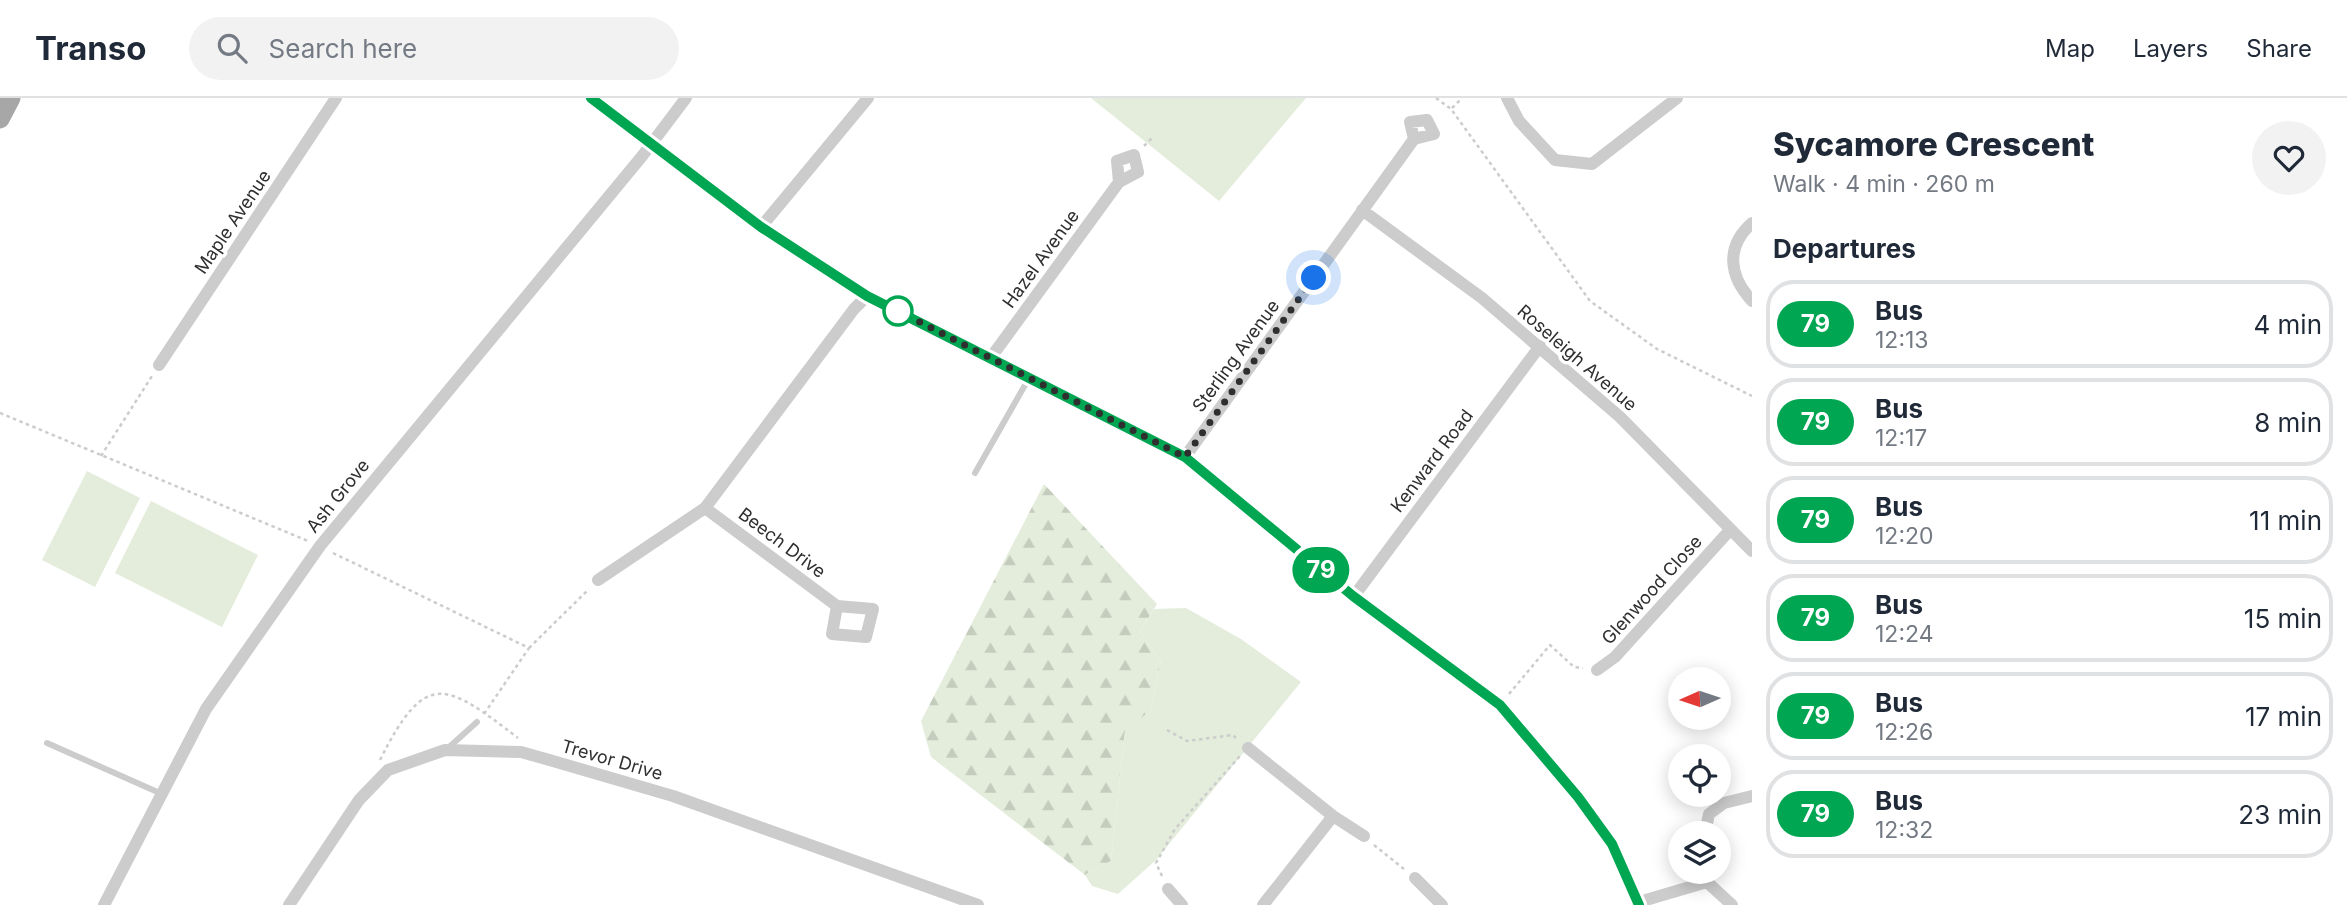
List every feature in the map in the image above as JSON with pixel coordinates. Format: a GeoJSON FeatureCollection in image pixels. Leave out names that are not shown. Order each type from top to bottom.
{"type":"FeatureCollection","features":[{"type":"Feature","properties":{"kind":"main road"},"geometry":{"type":"LineString","coordinates":[[0,119],[11,98]]}},
{"type":"Feature","properties":{"kind":"street","name":"Maple Avenue"},"geometry":{"type":"LineString","coordinates":[[159,365],[336,98]]}},
{"type":"Feature","properties":{"kind":"street"},"geometry":{"type":"LineString","coordinates":[[592,98],[761,227],[867,296],[992,356],[1185,457],[1353,596],[1500,705],[1578,797],[1612,844],[1639,904],[1689,884]]}},
{"type":"Feature","properties":{"kind":"street","name":"Ash Grove"},"geometry":{"type":"LineString","coordinates":[[104,905],[206,709],[320,546],[686,98]]}},
{"type":"Feature","properties":{"kind":"street"},"geometry":{"type":"LineString","coordinates":[[761,227],[868,98]]}},
{"type":"Feature","properties":{"kind":"street"},"geometry":{"type":"LineString","coordinates":[[1507,98],[1519,121],[1556,160],[1592,164],[1676,98]]}},
{"type":"Feature","properties":{"kind":"street","name":"Sterling Avenue"},"geometry":{"type":"LineString","coordinates":[[1185,457],[1414,139]]}},
{"type":"Feature","properties":{"kind":"street","name":"Hazel Avenue"},"geometry":{"type":"LineString","coordinates":[[992,356],[1119,182]]}},
{"type":"Feature","properties":{"kind":"street","name":"Roseleigh Avenue"},"geometry":{"type":"LineString","coordinates":[[1362,210],[1482,298],[1539,346],[1620,417],[1752,551]]}},
{"type":"Feature","properties":{"kind":"street"},"geometry":{"type":"LineString","coordinates":[[1752,223],[1738,238],[1731,259],[1737,281],[1752,301]]}},
{"type":"Feature","properties":{"kind":"street"},"geometry":{"type":"LineString","coordinates":[[598,580],[705,508],[854,309],[867,296]]}},
{"type":"Feature","properties":{"kind":"street","name":"Kenward Road"},"geometry":{"type":"LineString","coordinates":[[1353,596],[1539,346]]}},
{"type":"Feature","properties":{"kind":"street","name":"Beech Drive"},"geometry":{"type":"LineString","coordinates":[[705,508],[837,606]]}},
{"type":"Feature","properties":{"kind":"street","name":"Glenwood Close"},"geometry":{"type":"LineString","coordinates":[[1597,670],[1615,657],[1730,530]]}},
{"type":"Feature","properties":{"kind":"street"},"geometry":{"type":"LineString","coordinates":[[1248,748],[1333,816],[1364,836]]}},
{"type":"Feature","properties":{"kind":"street","name":"Trevor Drive"},"geometry":{"type":"LineString","coordinates":[[289,905],[359,800],[388,770],[445,750],[522,752],[673,796],[978,905]]}},
{"type":"Feature","properties":{"kind":"street"},"geometry":{"type":"LineString","coordinates":[[1708,821],[1709,814],[1724,803],[1752,796]]}},
{"type":"Feature","properties":{"kind":"street"},"geometry":{"type":"LineString","coordinates":[[1267,904],[1333,816]]}},
{"type":"Feature","properties":{"kind":"street"},"geometry":{"type":"LineString","coordinates":[[1415,878],[1442,905]]}},
{"type":"Feature","properties":{"kind":"street"},"geometry":{"type":"LineString","coordinates":[[1712,884],[1732,905]]}},
{"type":"Feature","properties":{"kind":"street"},"geometry":{"type":"LineString","coordinates":[[1168,889],[1182,905]]}},
{"type":"Feature","properties":{"kind":"lane"},"geometry":{"type":"LineString","coordinates":[[975,473],[1030,376]]}},
{"type":"Feature","properties":{"kind":"lane"},"geometry":{"type":"LineString","coordinates":[[445,750],[477,722]]}},
{"type":"Feature","properties":{"kind":"lane"},"geometry":{"type":"LineString","coordinates":[[47,743],[162,794]]}},
{"type":"Feature","properties":{"kind":"path"},"geometry":{"type":"LineString","coordinates":[[1436,98],[1451,108],[1590,301],[1657,349],[1752,396]]}},
{"type":"Feature","properties":{"kind":"path"},"geometry":{"type":"LineString","coordinates":[[1451,108],[1462,98]]}},
{"type":"Feature","properties":{"kind":"path"},"geometry":{"type":"LineString","coordinates":[[101,456],[159,365]]}},
{"type":"Feature","properties":{"kind":"path"},"geometry":{"type":"LineString","coordinates":[[0,413],[320,546],[529,648]]}},
{"type":"Feature","properties":{"kind":"path"},"geometry":{"type":"LineString","coordinates":[[477,722],[529,648],[598,580]]}},
{"type":"Feature","properties":{"kind":"path"},"geometry":{"type":"LineString","coordinates":[[1500,705],[1550,645],[1574,667],[1597,670]]}},
{"type":"Feature","properties":{"kind":"path"},"geometry":{"type":"LineString","coordinates":[[376,766],[410,710],[426,696],[452,693],[485,712],[546,759]]}},
{"type":"Feature","properties":{"kind":"path"},"geometry":{"type":"LineString","coordinates":[[1167,730],[1187,741],[1233,735],[1248,748],[1175,829],[1156,863],[1168,889]]}},
{"type":"Feature","properties":{"kind":"path"},"geometry":{"type":"LineString","coordinates":[[1364,836],[1415,878]]}},
{"type":"Feature","properties":{"kind":"green space"},"geometry":{"type":"Polygon","coordinates":[[[1091,98],[1306,98],[1219,201],[1091,98]]]}},
{"type":"Feature","properties":{"kind":"green space"},"geometry":{"type":"Polygon","coordinates":[[[87,471],[140,498],[95,587],[42,560],[87,471]]]}},
{"type":"Feature","properties":{"kind":"green space"},"geometry":{"type":"Polygon","coordinates":[[[1044,484],[1157,604],[1140,632],[1161,661],[1150,711],[1125,732],[1111,861],[1085,875],[931,757],[921,721],[1044,484]]]}},
{"type":"Feature","properties":{"kind":"green space"},"geometry":{"type":"Polygon","coordinates":[[[151,501],[258,555],[222,627],[115,573],[151,501]]]}},
{"type":"Feature","properties":{"kind":"green space"},"geometry":{"type":"Polygon","coordinates":[[[1186,608],[1241,639],[1301,682],[1156,860],[1118,894],[1092,886],[1085,875],[1111,861],[1125,731],[1150,711],[1161,661],[1140,632],[1154,609],[1186,608]]]}},
{"type":"Feature","properties":{"kind":"bus line","name":"79"},"geometry":{"type":"LineString","coordinates":[[591,98],[761,227],[867,296],[992,356],[1185,457],[1353,596],[1484,690],[1500,705],[1578,797],[1612,844],[1639,905]]}},
{"type":"Feature","properties":{"kind":"route"},"geometry":{"type":"LineString","coordinates":[[898,311],[892,308],[992,356],[1185,457],[1314,278]]}}]}
